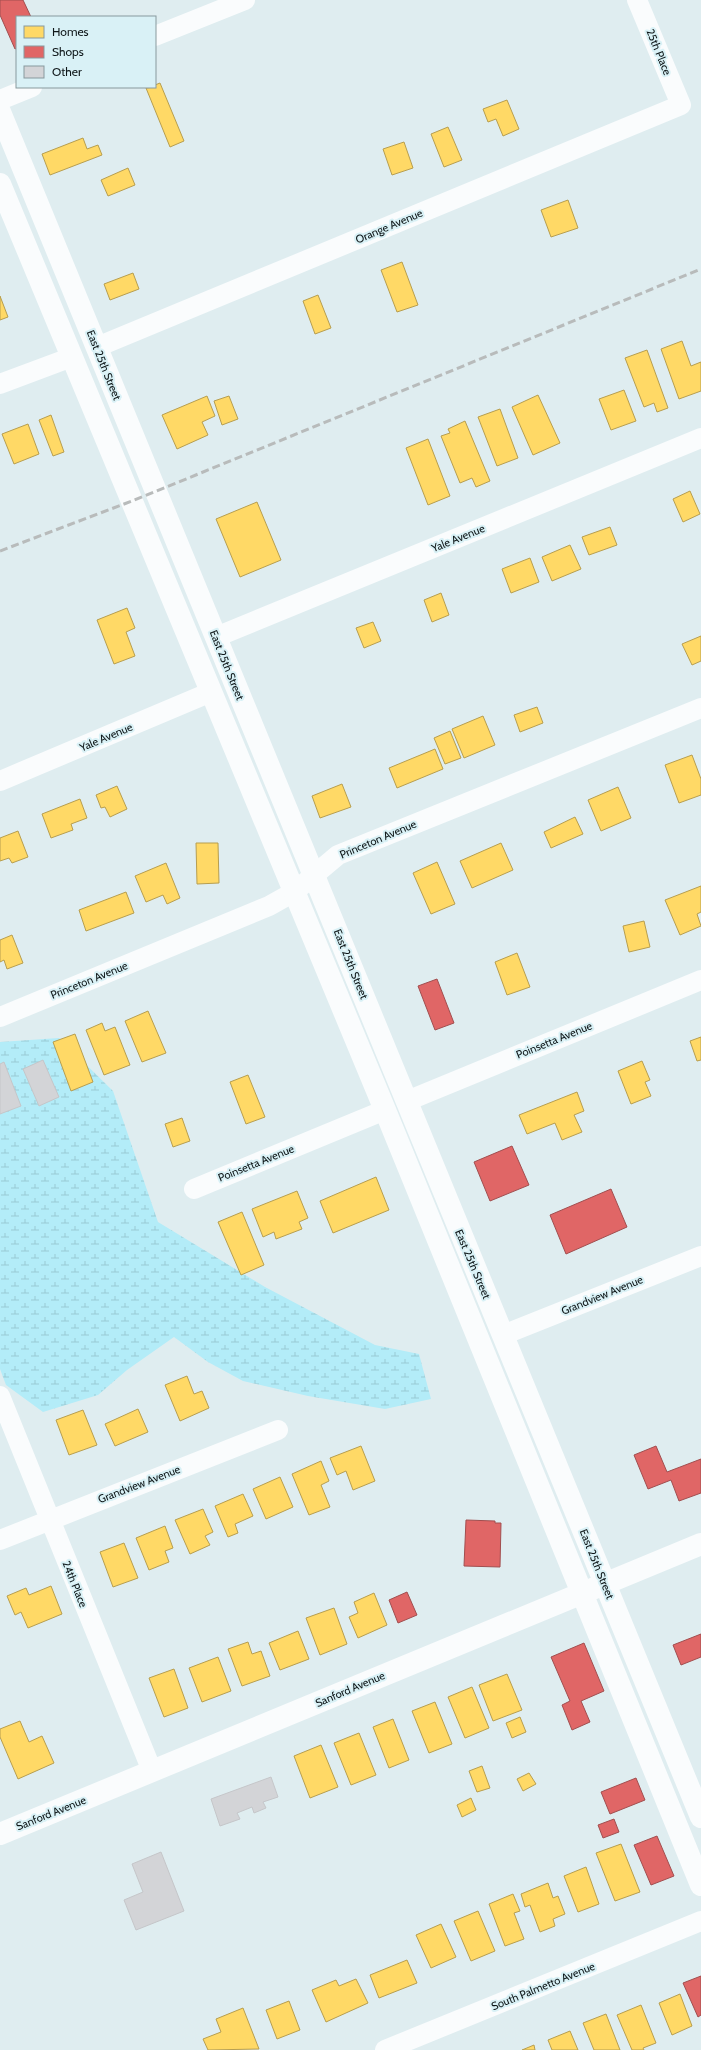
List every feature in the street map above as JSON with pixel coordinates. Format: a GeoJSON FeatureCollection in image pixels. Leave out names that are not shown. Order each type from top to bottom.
{"type":"FeatureCollection","features":[{"type":"Feature","properties":{"kind":"main road","name":"East 25th Street"},"geometry":{"type":"LineString","coordinates":[[0,112],[407,1101],[450,1209],[701,1815]]}},
{"type":"Feature","properties":{"kind":"main road"},"geometry":{"type":"LineString","coordinates":[[0,184],[294,892],[581,1592],[699,1875]]}},
{"type":"Feature","properties":{"kind":"main road"},"geometry":{"type":"LineString","coordinates":[[72,358],[90,363],[125,449],[147,471]]}},
{"type":"Feature","properties":{"kind":"main road"},"geometry":{"type":"LineString","coordinates":[[384,1110],[402,1120],[431,1190],[450,1209]]}},
{"type":"Feature","properties":{"kind":"main road","name":"Sanford Avenue"},"geometry":{"type":"LineString","coordinates":[[0,1834],[152,1772],[581,1592],[701,1544]]}},
{"type":"Feature","properties":{"kind":"street"},"geometry":{"type":"LineString","coordinates":[[156,36],[245,0]]}},
{"type":"Feature","properties":{"kind":"street","name":"25th Place"},"geometry":{"type":"LineString","coordinates":[[637,0],[681,105]]}},
{"type":"Feature","properties":{"kind":"street"},"geometry":{"type":"LineString","coordinates":[[0,100],[30,88]]}},
{"type":"Feature","properties":{"kind":"street","name":"Orange Avenue"},"geometry":{"type":"LineString","coordinates":[[97,347],[681,105]]}},
{"type":"Feature","properties":{"kind":"street"},"geometry":{"type":"LineString","coordinates":[[0,384],[72,358]]}},
{"type":"Feature","properties":{"kind":"street","name":"Yale Avenue"},"geometry":{"type":"LineString","coordinates":[[216,637],[701,438]]}},
{"type":"Feature","properties":{"kind":"street","name":"Yale Avenue"},"geometry":{"type":"LineString","coordinates":[[0,781],[211,692]]}},
{"type":"Feature","properties":{"kind":"street","name":"Princeton Avenue"},"geometry":{"type":"LineString","coordinates":[[0,1017],[268,906],[294,892],[338,855],[701,708]]}},
{"type":"Feature","properties":{"kind":"street","name":"Poinsetta Avenue"},"geometry":{"type":"LineString","coordinates":[[407,1101],[701,980]]}},
{"type":"Feature","properties":{"kind":"street","name":"Poinsetta Avenue"},"geometry":{"type":"LineString","coordinates":[[194,1189],[384,1110]]}},
{"type":"Feature","properties":{"kind":"street","name":"Grandview Avenue"},"geometry":{"type":"LineString","coordinates":[[503,1334],[701,1256]]}},
{"type":"Feature","properties":{"kind":"street","name":"24th Place"},"geometry":{"type":"LineString","coordinates":[[0,1396],[152,1772]]}},
{"type":"Feature","properties":{"kind":"street","name":"Grandview Avenue"},"geometry":{"type":"LineString","coordinates":[[0,1540],[278,1430]]}},
{"type":"Feature","properties":{"kind":"street","name":"South Palmetto Avenue"},"geometry":{"type":"LineString","coordinates":[[385,2050],[701,1921]]}},
{"type":"Feature","properties":{"kind":"green space"},"geometry":{"type":"Polygon","coordinates":[[[59,1038],[113,1091],[158,1222],[265,1287],[375,1345],[419,1354],[431,1399],[385,1409],[308,1396],[243,1381],[208,1362],[174,1337],[127,1370],[98,1395],[43,1412],[6,1385],[0,1369],[0,1042],[59,1038]]]}},
{"type":"Feature","properties":{"kind":"building: Homes"},"geometry":{"type":"Polygon","coordinates":[[[160,83],[184,141],[170,147],[146,88],[156,88],[156,85],[160,83]]]}},
{"type":"Feature","properties":{"kind":"building: Homes"},"geometry":{"type":"Polygon","coordinates":[[[507,100],[519,129],[503,136],[496,119],[488,122],[483,109],[507,100]]]}},
{"type":"Feature","properties":{"kind":"building: Homes"},"geometry":{"type":"Polygon","coordinates":[[[448,127],[462,160],[444,167],[431,134],[448,127]]]}},
{"type":"Feature","properties":{"kind":"building: Homes"},"geometry":{"type":"Polygon","coordinates":[[[83,138],[87,149],[98,145],[102,155],[50,175],[42,154],[83,138]]]}},
{"type":"Feature","properties":{"kind":"building: Homes"},"geometry":{"type":"Polygon","coordinates":[[[404,142],[413,168],[392,175],[383,149],[404,142]]]}},
{"type":"Feature","properties":{"kind":"building: Homes"},"geometry":{"type":"Polygon","coordinates":[[[128,168],[135,185],[108,196],[101,180],[128,168]]]}},
{"type":"Feature","properties":{"kind":"building: Homes"},"geometry":{"type":"Polygon","coordinates":[[[568,200],[578,228],[551,237],[541,210],[568,200]]]}},
{"type":"Feature","properties":{"kind":"building: Homes"},"geometry":{"type":"Polygon","coordinates":[[[402,262],[418,305],[397,312],[381,270],[402,262]]]}},
{"type":"Feature","properties":{"kind":"building: Homes"},"geometry":{"type":"Polygon","coordinates":[[[133,273],[139,289],[110,300],[104,284],[133,273]]]}},
{"type":"Feature","properties":{"kind":"building: Homes"},"geometry":{"type":"Polygon","coordinates":[[[318,295],[331,328],[315,334],[303,301],[318,295]]]}},
{"type":"Feature","properties":{"kind":"building: Homes"},"geometry":{"type":"Polygon","coordinates":[[[0,296],[8,317],[0,320],[0,296]]]}},
{"type":"Feature","properties":{"kind":"building: Homes"},"geometry":{"type":"Polygon","coordinates":[[[682,341],[691,366],[701,362],[701,391],[679,399],[661,349],[682,341]]]}},
{"type":"Feature","properties":{"kind":"building: Homes"},"geometry":{"type":"Polygon","coordinates":[[[647,350],[668,408],[657,412],[654,403],[644,407],[625,358],[647,350]]]}},
{"type":"Feature","properties":{"kind":"building: Homes"},"geometry":{"type":"Polygon","coordinates":[[[624,390],[636,421],[611,430],[599,399],[624,390]]]}},
{"type":"Feature","properties":{"kind":"building: Homes"},"geometry":{"type":"Polygon","coordinates":[[[538,395],[560,443],[533,455],[512,407],[538,395]]]}},
{"type":"Feature","properties":{"kind":"building: Homes"},"geometry":{"type":"Polygon","coordinates":[[[207,396],[215,416],[202,422],[208,435],[177,449],[162,415],[207,396]]]}},
{"type":"Feature","properties":{"kind":"building: Homes"},"geometry":{"type":"Polygon","coordinates":[[[229,396],[238,419],[222,425],[214,401],[229,396]]]}},
{"type":"Feature","properties":{"kind":"building: Homes"},"geometry":{"type":"Polygon","coordinates":[[[500,409],[518,458],[497,466],[478,417],[500,409]]]}},
{"type":"Feature","properties":{"kind":"building: Homes"},"geometry":{"type":"Polygon","coordinates":[[[51,415],[64,452],[53,456],[39,420],[51,415]]]}},
{"type":"Feature","properties":{"kind":"building: Homes"},"geometry":{"type":"Polygon","coordinates":[[[465,421],[490,481],[476,487],[472,478],[460,483],[441,436],[450,433],[448,429],[465,421]]]}},
{"type":"Feature","properties":{"kind":"building: Homes"},"geometry":{"type":"Polygon","coordinates":[[[28,424],[39,454],[14,464],[2,434],[28,424]]]}},
{"type":"Feature","properties":{"kind":"building: Homes"},"geometry":{"type":"Polygon","coordinates":[[[428,439],[450,496],[428,505],[406,448],[428,439]]]}},
{"type":"Feature","properties":{"kind":"building: Homes"},"geometry":{"type":"Polygon","coordinates":[[[690,491],[700,514],[683,522],[673,499],[690,491]]]}},
{"type":"Feature","properties":{"kind":"building: Homes"},"geometry":{"type":"Polygon","coordinates":[[[257,502],[281,560],[240,577],[216,519],[257,502]]]}},
{"type":"Feature","properties":{"kind":"building: Homes"},"geometry":{"type":"Polygon","coordinates":[[[610,527],[617,545],[589,555],[582,537],[610,527]]]}},
{"type":"Feature","properties":{"kind":"building: Homes"},"geometry":{"type":"Polygon","coordinates":[[[570,545],[581,569],[552,581],[542,557],[570,545]]]}},
{"type":"Feature","properties":{"kind":"building: Homes"},"geometry":{"type":"Polygon","coordinates":[[[530,558],[539,582],[511,593],[502,569],[530,558]]]}},
{"type":"Feature","properties":{"kind":"building: Homes"},"geometry":{"type":"Polygon","coordinates":[[[441,593],[449,615],[432,622],[424,600],[441,593]]]}},
{"type":"Feature","properties":{"kind":"building: Homes"},"geometry":{"type":"Polygon","coordinates":[[[127,608],[135,628],[126,632],[135,656],[114,664],[97,620],[127,608]]]}},
{"type":"Feature","properties":{"kind":"building: Homes"},"geometry":{"type":"Polygon","coordinates":[[[373,622],[381,641],[364,648],[356,628],[373,622]]]}},
{"type":"Feature","properties":{"kind":"building: Homes"},"geometry":{"type":"Polygon","coordinates":[[[701,636],[701,661],[692,665],[682,644],[701,636]]]}},
{"type":"Feature","properties":{"kind":"building: Homes"},"geometry":{"type":"Polygon","coordinates":[[[537,707],[543,723],[520,732],[514,715],[537,707]]]}},
{"type":"Feature","properties":{"kind":"building: Homes"},"geometry":{"type":"Polygon","coordinates":[[[483,716],[495,745],[464,758],[452,729],[483,716]]]}},
{"type":"Feature","properties":{"kind":"building: Homes"},"geometry":{"type":"Polygon","coordinates":[[[450,731],[461,758],[445,764],[434,738],[450,731]]]}},
{"type":"Feature","properties":{"kind":"building: Homes"},"geometry":{"type":"Polygon","coordinates":[[[435,749],[443,769],[397,788],[389,768],[435,749]]]}},
{"type":"Feature","properties":{"kind":"building: Homes"},"geometry":{"type":"Polygon","coordinates":[[[692,755],[701,779],[701,795],[679,803],[665,765],[692,755]]]}},
{"type":"Feature","properties":{"kind":"building: Homes"},"geometry":{"type":"Polygon","coordinates":[[[342,784],[351,807],[320,818],[312,796],[342,784]]]}},
{"type":"Feature","properties":{"kind":"building: Homes"},"geometry":{"type":"Polygon","coordinates":[[[117,786],[127,809],[110,817],[105,807],[101,808],[96,795],[117,786]]]}},
{"type":"Feature","properties":{"kind":"building: Homes"},"geometry":{"type":"Polygon","coordinates":[[[618,787],[631,818],[601,831],[588,800],[618,787]]]}},
{"type":"Feature","properties":{"kind":"building: Homes"},"geometry":{"type":"Polygon","coordinates":[[[80,799],[87,818],[71,824],[73,830],[51,838],[42,814],[80,799]]]}},
{"type":"Feature","properties":{"kind":"building: Homes"},"geometry":{"type":"Polygon","coordinates":[[[575,817],[583,834],[551,848],[544,832],[575,817]]]}},
{"type":"Feature","properties":{"kind":"building: Homes"},"geometry":{"type":"Polygon","coordinates":[[[18,831],[28,857],[12,863],[9,858],[0,861],[0,838],[18,831]]]}},
{"type":"Feature","properties":{"kind":"building: Homes"},"geometry":{"type":"Polygon","coordinates":[[[196,843],[218,843],[219,883],[197,884],[196,843]]]}},
{"type":"Feature","properties":{"kind":"building: Homes"},"geometry":{"type":"Polygon","coordinates":[[[501,843],[513,870],[472,888],[460,861],[501,843]]]}},
{"type":"Feature","properties":{"kind":"building: Homes"},"geometry":{"type":"Polygon","coordinates":[[[437,862],[455,904],[431,914],[413,873],[437,862]]]}},
{"type":"Feature","properties":{"kind":"building: Homes"},"geometry":{"type":"Polygon","coordinates":[[[166,863],[180,898],[167,904],[163,895],[146,902],[135,876],[166,863]]]}},
{"type":"Feature","properties":{"kind":"building: Homes"},"geometry":{"type":"Polygon","coordinates":[[[701,886],[701,912],[697,914],[701,926],[680,935],[665,900],[701,886]]]}},
{"type":"Feature","properties":{"kind":"building: Homes"},"geometry":{"type":"Polygon","coordinates":[[[126,892],[134,913],[86,931],[79,910],[126,892]]]}},
{"type":"Feature","properties":{"kind":"building: Homes"},"geometry":{"type":"Polygon","coordinates":[[[644,921],[650,947],[629,952],[623,926],[644,921]]]}},
{"type":"Feature","properties":{"kind":"building: Homes"},"geometry":{"type":"Polygon","coordinates":[[[12,935],[23,963],[7,969],[4,960],[0,962],[0,940],[12,935]]]}},
{"type":"Feature","properties":{"kind":"building: Homes"},"geometry":{"type":"Polygon","coordinates":[[[517,953],[530,987],[507,995],[495,962],[517,953]]]}},
{"type":"Feature","properties":{"kind":"building: Homes"},"geometry":{"type":"Polygon","coordinates":[[[148,1011],[166,1053],[142,1062],[125,1021],[148,1011]]]}},
{"type":"Feature","properties":{"kind":"building: Homes"},"geometry":{"type":"Polygon","coordinates":[[[102,1023],[105,1031],[115,1027],[130,1065],[104,1075],[86,1030],[102,1023]]]}},
{"type":"Feature","properties":{"kind":"building: Homes"},"geometry":{"type":"Polygon","coordinates":[[[75,1034],[93,1082],[71,1091],[53,1042],[75,1034]]]}},
{"type":"Feature","properties":{"kind":"building: Homes"},"geometry":{"type":"Polygon","coordinates":[[[701,1037],[701,1060],[697,1061],[690,1041],[701,1037]]]}},
{"type":"Feature","properties":{"kind":"building: Homes"},"geometry":{"type":"Polygon","coordinates":[[[642,1061],[650,1080],[645,1082],[651,1096],[631,1104],[618,1071],[642,1061]]]}},
{"type":"Feature","properties":{"kind":"building: Homes"},"geometry":{"type":"Polygon","coordinates":[[[248,1075],[265,1117],[246,1124],[230,1082],[248,1075]]]}},
{"type":"Feature","properties":{"kind":"building: Homes"},"geometry":{"type":"Polygon","coordinates":[[[577,1092],[584,1111],[574,1115],[582,1132],[562,1140],[555,1123],[527,1134],[519,1115],[577,1092]]]}},
{"type":"Feature","properties":{"kind":"building: Homes"},"geometry":{"type":"Polygon","coordinates":[[[182,1118],[190,1141],[173,1147],[165,1124],[182,1118]]]}},
{"type":"Feature","properties":{"kind":"building: Homes"},"geometry":{"type":"Polygon","coordinates":[[[376,1177],[389,1210],[333,1233],[320,1201],[376,1177]]]}},
{"type":"Feature","properties":{"kind":"building: Homes"},"geometry":{"type":"Polygon","coordinates":[[[297,1191],[308,1218],[299,1222],[302,1229],[276,1239],[274,1232],[263,1237],[252,1209],[297,1191]]]}},
{"type":"Feature","properties":{"kind":"building: Homes"},"geometry":{"type":"Polygon","coordinates":[[[242,1212],[264,1265],[241,1275],[218,1222],[242,1212]]]}},
{"type":"Feature","properties":{"kind":"building: Homes"},"geometry":{"type":"Polygon","coordinates":[[[187,1376],[194,1394],[202,1391],[209,1408],[180,1421],[165,1385],[187,1376]]]}},
{"type":"Feature","properties":{"kind":"building: Homes"},"geometry":{"type":"Polygon","coordinates":[[[138,1409],[148,1432],[115,1446],[105,1424],[138,1409]]]}},
{"type":"Feature","properties":{"kind":"building: Homes"},"geometry":{"type":"Polygon","coordinates":[[[83,1410],[97,1445],[69,1455],[56,1420],[83,1410]]]}},
{"type":"Feature","properties":{"kind":"building: Homes"},"geometry":{"type":"Polygon","coordinates":[[[361,1446],[375,1481],[353,1490],[346,1471],[337,1475],[330,1458],[361,1446]]]}},
{"type":"Feature","properties":{"kind":"building: Homes"},"geometry":{"type":"Polygon","coordinates":[[[321,1461],[329,1481],[321,1485],[330,1507],[309,1515],[292,1474],[321,1461]]]}},
{"type":"Feature","properties":{"kind":"building: Homes"},"geometry":{"type":"Polygon","coordinates":[[[280,1477],[293,1507],[266,1519],[253,1489],[280,1477]]]}},
{"type":"Feature","properties":{"kind":"building: Homes"},"geometry":{"type":"Polygon","coordinates":[[[243,1494],[253,1516],[235,1524],[238,1533],[228,1537],[215,1506],[243,1494]]]}},
{"type":"Feature","properties":{"kind":"building: Homes"},"geometry":{"type":"Polygon","coordinates":[[[203,1509],[213,1532],[205,1536],[210,1545],[190,1554],[175,1520],[203,1509]]]}},
{"type":"Feature","properties":{"kind":"building: Homes"},"geometry":{"type":"Polygon","coordinates":[[[165,1526],[173,1548],[165,1551],[169,1562],[149,1570],[136,1538],[165,1526]]]}},
{"type":"Feature","properties":{"kind":"building: Homes"},"geometry":{"type":"Polygon","coordinates":[[[124,1543],[138,1578],[113,1587],[100,1552],[124,1543]]]}},
{"type":"Feature","properties":{"kind":"building: Homes"},"geometry":{"type":"Polygon","coordinates":[[[51,1586],[62,1614],[28,1628],[21,1612],[15,1615],[7,1596],[26,1588],[29,1595],[51,1586]]]}},
{"type":"Feature","properties":{"kind":"building: Homes"},"geometry":{"type":"Polygon","coordinates":[[[374,1593],[387,1625],[358,1638],[349,1617],[358,1613],[354,1602],[374,1593]]]}},
{"type":"Feature","properties":{"kind":"building: Homes"},"geometry":{"type":"Polygon","coordinates":[[[334,1608],[347,1644],[320,1655],[306,1618],[334,1608]]]}},
{"type":"Feature","properties":{"kind":"building: Homes"},"geometry":{"type":"Polygon","coordinates":[[[298,1631],[309,1659],[280,1670],[269,1643],[298,1631]]]}},
{"type":"Feature","properties":{"kind":"building: Homes"},"geometry":{"type":"Polygon","coordinates":[[[248,1642],[252,1654],[261,1651],[270,1676],[242,1686],[228,1649],[248,1642]]]}},
{"type":"Feature","properties":{"kind":"building: Homes"},"geometry":{"type":"Polygon","coordinates":[[[218,1657],[231,1691],[202,1702],[189,1668],[218,1657]]]}},
{"type":"Feature","properties":{"kind":"building: Homes"},"geometry":{"type":"Polygon","coordinates":[[[174,1669],[188,1708],[164,1717],[149,1678],[174,1669]]]}},
{"type":"Feature","properties":{"kind":"building: Homes"},"geometry":{"type":"Polygon","coordinates":[[[507,1674],[522,1710],[493,1721],[479,1685],[507,1674]]]}},
{"type":"Feature","properties":{"kind":"building: Homes"},"geometry":{"type":"Polygon","coordinates":[[[472,1687],[489,1728],[465,1738],[448,1697],[472,1687]]]}},
{"type":"Feature","properties":{"kind":"building: Homes"},"geometry":{"type":"Polygon","coordinates":[[[435,1702],[452,1744],[429,1753],[412,1711],[435,1702]]]}},
{"type":"Feature","properties":{"kind":"building: Homes"},"geometry":{"type":"Polygon","coordinates":[[[520,1717],[526,1732],[512,1738],[506,1723],[520,1717]]]}},
{"type":"Feature","properties":{"kind":"building: Homes"},"geometry":{"type":"Polygon","coordinates":[[[393,1719],[409,1760],[389,1768],[373,1727],[393,1719]]]}},
{"type":"Feature","properties":{"kind":"building: Homes"},"geometry":{"type":"Polygon","coordinates":[[[20,1721],[29,1742],[42,1736],[54,1763],[18,1779],[0,1737],[0,1729],[20,1721]]]}},
{"type":"Feature","properties":{"kind":"building: Homes"},"geometry":{"type":"Polygon","coordinates":[[[359,1733],[376,1775],[351,1785],[334,1743],[359,1733]]]}},
{"type":"Feature","properties":{"kind":"building: Homes"},"geometry":{"type":"Polygon","coordinates":[[[321,1745],[338,1787],[310,1798],[294,1756],[321,1745]]]}},
{"type":"Feature","properties":{"kind":"building: Homes"},"geometry":{"type":"Polygon","coordinates":[[[482,1766],[490,1788],[477,1792],[469,1771],[482,1766]]]}},
{"type":"Feature","properties":{"kind":"building: Homes"},"geometry":{"type":"Polygon","coordinates":[[[529,1773],[536,1784],[523,1791],[517,1779],[529,1773]]]}},
{"type":"Feature","properties":{"kind":"building: Homes"},"geometry":{"type":"Polygon","coordinates":[[[471,1798],[476,1810],[462,1817],[457,1805],[471,1798]]]}},
{"type":"Feature","properties":{"kind":"building: Homes"},"geometry":{"type":"Polygon","coordinates":[[[621,1844],[640,1892],[615,1901],[596,1853],[621,1844]]]}},
{"type":"Feature","properties":{"kind":"building: Homes"},"geometry":{"type":"Polygon","coordinates":[[[586,1867],[599,1904],[578,1912],[564,1876],[586,1867]]]}},
{"type":"Feature","properties":{"kind":"building: Homes"},"geometry":{"type":"Polygon","coordinates":[[[548,1883],[553,1898],[558,1896],[565,1914],[553,1919],[555,1926],[540,1932],[530,1905],[525,1907],[521,1894],[548,1883]]]}},
{"type":"Feature","properties":{"kind":"building: Homes"},"geometry":{"type":"Polygon","coordinates":[[[513,1894],[520,1911],[514,1913],[524,1939],[505,1946],[489,1904],[513,1894]]]}},
{"type":"Feature","properties":{"kind":"building: Homes"},"geometry":{"type":"Polygon","coordinates":[[[478,1911],[495,1951],[471,1961],[454,1921],[478,1911]]]}},
{"type":"Feature","properties":{"kind":"building: Homes"},"geometry":{"type":"Polygon","coordinates":[[[441,1924],[456,1957],[431,1968],[416,1935],[441,1924]]]}},
{"type":"Feature","properties":{"kind":"building: Homes"},"geometry":{"type":"Polygon","coordinates":[[[407,1960],[417,1983],[379,1998],[370,1975],[407,1960]]]}},
{"type":"Feature","properties":{"kind":"building: Homes"},"geometry":{"type":"Polygon","coordinates":[[[356,1979],[368,2003],[326,2022],[312,1990],[336,1980],[339,1986],[356,1979]]]}},
{"type":"Feature","properties":{"kind":"building: Homes"},"geometry":{"type":"Polygon","coordinates":[[[680,1994],[692,2026],[672,2035],[659,2003],[680,1994]]]}},
{"type":"Feature","properties":{"kind":"building: Homes"},"geometry":{"type":"Polygon","coordinates":[[[289,2001],[300,2030],[277,2039],[266,2010],[289,2001]]]}},
{"type":"Feature","properties":{"kind":"building: Homes"},"geometry":{"type":"Polygon","coordinates":[[[641,2005],[656,2043],[643,2048],[644,2050],[632,2050],[617,2015],[641,2005]]]}},
{"type":"Feature","properties":{"kind":"building: Homes"},"geometry":{"type":"Polygon","coordinates":[[[243,2008],[259,2049],[208,2050],[203,2039],[221,2032],[216,2019],[243,2008]]]}},
{"type":"Feature","properties":{"kind":"building: Homes"},"geometry":{"type":"Polygon","coordinates":[[[606,2014],[620,2050],[594,2050],[583,2023],[606,2014]]]}},
{"type":"Feature","properties":{"kind":"building: Homes"},"geometry":{"type":"Polygon","coordinates":[[[570,2031],[578,2050],[552,2050],[548,2040],[570,2031]]]}},
{"type":"Feature","properties":{"kind":"building: Homes"},"geometry":{"type":"Polygon","coordinates":[[[534,2045],[535,2050],[522,2050],[534,2045]]]}},
{"type":"Feature","properties":{"kind":"building: Shops"},"geometry":{"type":"Polygon","coordinates":[[[0,0],[23,0],[31,16],[16,16],[15,49],[0,15],[0,0]]]}},
{"type":"Feature","properties":{"kind":"building: Shops"},"geometry":{"type":"Polygon","coordinates":[[[437,979],[454,1023],[435,1030],[418,986],[437,979]]]}},
{"type":"Feature","properties":{"kind":"building: Shops"},"geometry":{"type":"Polygon","coordinates":[[[512,1146],[529,1185],[490,1201],[474,1162],[512,1146]]]}},
{"type":"Feature","properties":{"kind":"building: Shops"},"geometry":{"type":"Polygon","coordinates":[[[611,1189],[627,1227],[566,1254],[550,1215],[611,1189]]]}},
{"type":"Feature","properties":{"kind":"building: Shops"},"geometry":{"type":"Polygon","coordinates":[[[656,1446],[667,1472],[701,1459],[701,1493],[679,1501],[671,1480],[648,1489],[634,1455],[656,1446]]]}},
{"type":"Feature","properties":{"kind":"building: Shops"},"geometry":{"type":"Polygon","coordinates":[[[466,1520],[495,1521],[495,1523],[501,1523],[500,1567],[464,1566],[466,1520]]]}},
{"type":"Feature","properties":{"kind":"building: Shops"},"geometry":{"type":"Polygon","coordinates":[[[407,1592],[417,1615],[398,1623],[389,1600],[407,1592]]]}},
{"type":"Feature","properties":{"kind":"building: Shops"},"geometry":{"type":"Polygon","coordinates":[[[701,1634],[701,1657],[681,1665],[673,1645],[701,1634]]]}},
{"type":"Feature","properties":{"kind":"building: Shops"},"geometry":{"type":"Polygon","coordinates":[[[584,1643],[604,1691],[581,1701],[590,1722],[572,1730],[562,1705],[570,1701],[551,1657],[584,1643]]]}},
{"type":"Feature","properties":{"kind":"building: Shops"},"geometry":{"type":"Polygon","coordinates":[[[636,1778],[645,1800],[610,1814],[601,1792],[636,1778]]]}},
{"type":"Feature","properties":{"kind":"building: Shops"},"geometry":{"type":"Polygon","coordinates":[[[614,1819],[619,1832],[603,1838],[598,1825],[614,1819]]]}},
{"type":"Feature","properties":{"kind":"building: Shops"},"geometry":{"type":"Polygon","coordinates":[[[657,1836],[674,1876],[651,1885],[634,1845],[657,1836]]]}},
{"type":"Feature","properties":{"kind":"building: Shops"},"geometry":{"type":"Polygon","coordinates":[[[701,1976],[701,2015],[698,2017],[683,1983],[701,1976]]]}},
{"type":"Feature","properties":{"kind":"building: Other"},"geometry":{"type":"Polygon","coordinates":[[[43,1060],[59,1097],[39,1106],[23,1069],[43,1060]]]}},
{"type":"Feature","properties":{"kind":"building: Other"},"geometry":{"type":"Polygon","coordinates":[[[4,1062],[21,1106],[0,1114],[0,1064],[4,1062]]]}},
{"type":"Feature","properties":{"kind":"building: Other"},"geometry":{"type":"Polygon","coordinates":[[[271,1777],[278,1797],[263,1802],[266,1808],[254,1813],[252,1807],[237,1813],[240,1819],[220,1826],[211,1799],[271,1777]]]}},
{"type":"Feature","properties":{"kind":"building: Other"},"geometry":{"type":"Polygon","coordinates":[[[161,1852],[184,1911],[136,1930],[124,1900],[143,1892],[132,1864],[161,1852]]]}},
{"type":"Feature","properties":{"kind":"railway"},"geometry":{"type":"LineString","coordinates":[[0,551],[132,501],[701,269]]}}]}
